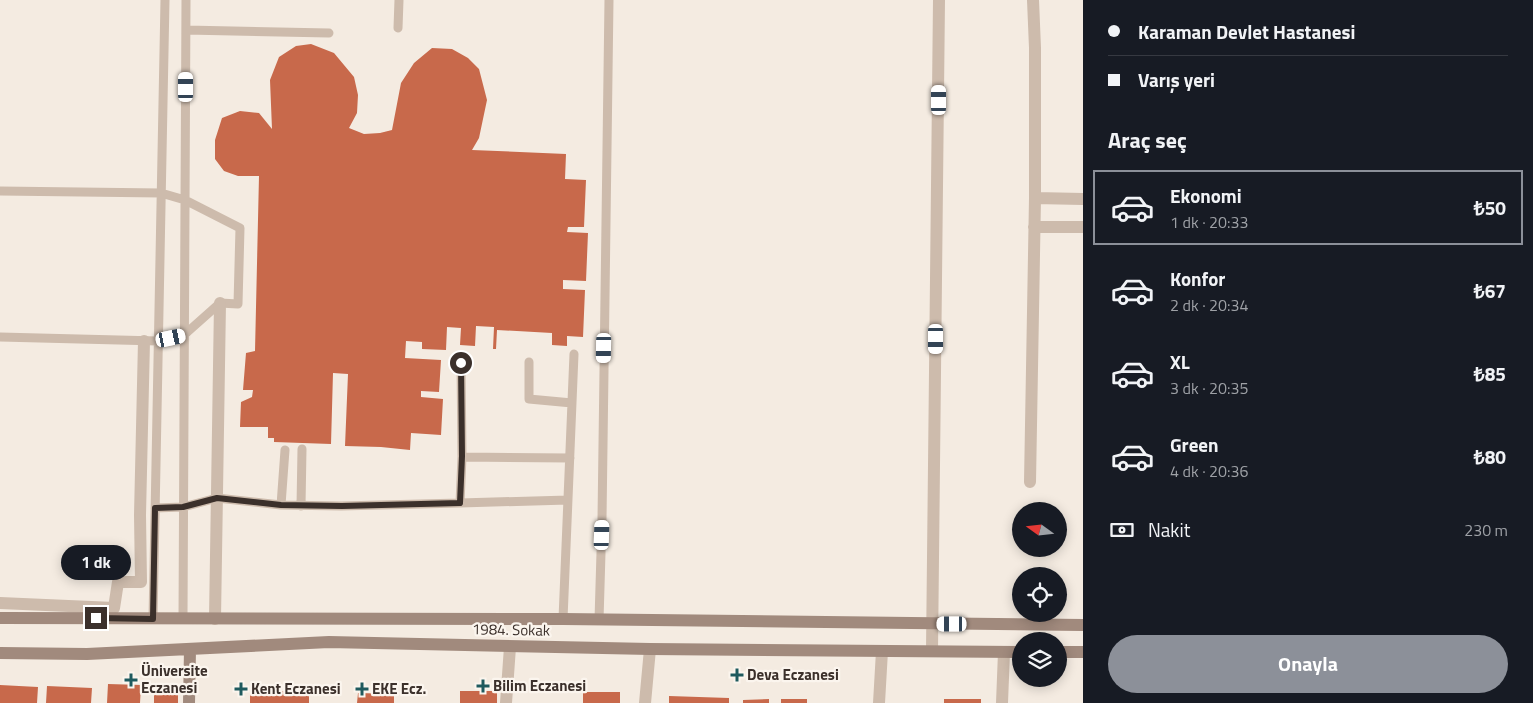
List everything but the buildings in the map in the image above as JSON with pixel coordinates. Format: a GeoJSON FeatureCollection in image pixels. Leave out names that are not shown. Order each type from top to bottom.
{"type":"FeatureCollection","features":[{"type":"Feature","properties":{"kind":"main road"},"geometry":{"type":"LineString","coordinates":[[0,618],[563,619],[1083,625]]}},
{"type":"Feature","properties":{"kind":"main road","name":"1984. Sokak"},"geometry":{"type":"LineString","coordinates":[[0,653],[86,654],[329,642],[510,647],[1012,652]]}},
{"type":"Feature","properties":{"kind":"main road"},"geometry":{"type":"LineString","coordinates":[[189,703],[190,650]]}},
{"type":"Feature","properties":{"kind":"main road"},"geometry":{"type":"LineString","coordinates":[[1067,652],[1083,652]]}},
{"type":"Feature","properties":{"kind":"street"},"geometry":{"type":"LineString","coordinates":[[932,651],[940,0]]}},
{"type":"Feature","properties":{"kind":"street"},"geometry":{"type":"LineString","coordinates":[[1030,482],[1036,48],[1033,0]]}},
{"type":"Feature","properties":{"kind":"street"},"geometry":{"type":"LineString","coordinates":[[1035,198],[1083,199]]}},
{"type":"Feature","properties":{"kind":"street"},"geometry":{"type":"LineString","coordinates":[[1034,227],[1083,227]]}},
{"type":"Feature","properties":{"kind":"street"},"geometry":{"type":"LineString","coordinates":[[215,619],[220,303]]}},
{"type":"Feature","properties":{"kind":"street"},"geometry":{"type":"LineString","coordinates":[[0,603],[114,608],[118,582],[141,582],[140,515],[144,341]]}},
{"type":"Feature","properties":{"kind":"street"},"geometry":{"type":"LineString","coordinates":[[506,703],[510,647]]}},
{"type":"Feature","properties":{"kind":"street"},"geometry":{"type":"LineString","coordinates":[[645,703],[650,649]]}},
{"type":"Feature","properties":{"kind":"street"},"geometry":{"type":"LineString","coordinates":[[878,703],[882,651]]}},
{"type":"Feature","properties":{"kind":"street"},"geometry":{"type":"LineString","coordinates":[[1002,703],[1004,652]]}},
{"type":"Feature","properties":{"kind":"lane"},"geometry":{"type":"LineString","coordinates":[[153,619],[165,0]]}},
{"type":"Feature","properties":{"kind":"lane"},"geometry":{"type":"LineString","coordinates":[[183,618],[186,0]]}},
{"type":"Feature","properties":{"kind":"lane"},"geometry":{"type":"LineString","coordinates":[[398,28],[399,0]]}},
{"type":"Feature","properties":{"kind":"lane"},"geometry":{"type":"LineString","coordinates":[[599,620],[609,0]]}},
{"type":"Feature","properties":{"kind":"lane"},"geometry":{"type":"LineString","coordinates":[[186,30],[329,33]]}},
{"type":"Feature","properties":{"kind":"lane"},"geometry":{"type":"LineString","coordinates":[[0,192],[161,193],[185,200],[240,228],[238,304],[220,303],[184,335],[158,341],[0,337]]}},
{"type":"Feature","properties":{"kind":"lane"},"geometry":{"type":"LineString","coordinates":[[563,619],[574,354]]}},
{"type":"Feature","properties":{"kind":"lane"},"geometry":{"type":"LineString","coordinates":[[528,362],[529,399],[572,403]]}},
{"type":"Feature","properties":{"kind":"lane"},"geometry":{"type":"LineString","coordinates":[[460,503],[462,456],[461,363]]}},
{"type":"Feature","properties":{"kind":"lane"},"geometry":{"type":"LineString","coordinates":[[301,506],[302,449]]}},
{"type":"Feature","properties":{"kind":"lane"},"geometry":{"type":"LineString","coordinates":[[281,505],[285,450]]}},
{"type":"Feature","properties":{"kind":"lane"},"geometry":{"type":"LineString","coordinates":[[462,456],[570,458]]}},
{"type":"Feature","properties":{"kind":"lane"},"geometry":{"type":"LineString","coordinates":[[155,508],[183,507],[217,498],[301,506],[568,500]]}},
{"type":"Feature","properties":{"kind":"place","name":"Deva Eczanesi"},"geometry":{"type":"Point","coordinates":[737,675]}},
{"type":"Feature","properties":{"kind":"place","name":"Üniversite Eczanesi"},"geometry":{"type":"Point","coordinates":[131,680]}},
{"type":"Feature","properties":{"kind":"place","name":"Bilim Eczanesi"},"geometry":{"type":"Point","coordinates":[483,686]}},
{"type":"Feature","properties":{"kind":"place","name":"Kent Eczanesi"},"geometry":{"type":"Point","coordinates":[241,689]}},
{"type":"Feature","properties":{"kind":"place","name":"EKE Ecz."},"geometry":{"type":"Point","coordinates":[362,689]}},
{"type":"Feature","properties":{"kind":"route"},"geometry":{"type":"LineString","coordinates":[[96,618],[153,619],[155,508],[183,507],[217,498],[281,505],[342,506],[460,503],[462,456],[461,363]]}}]}
